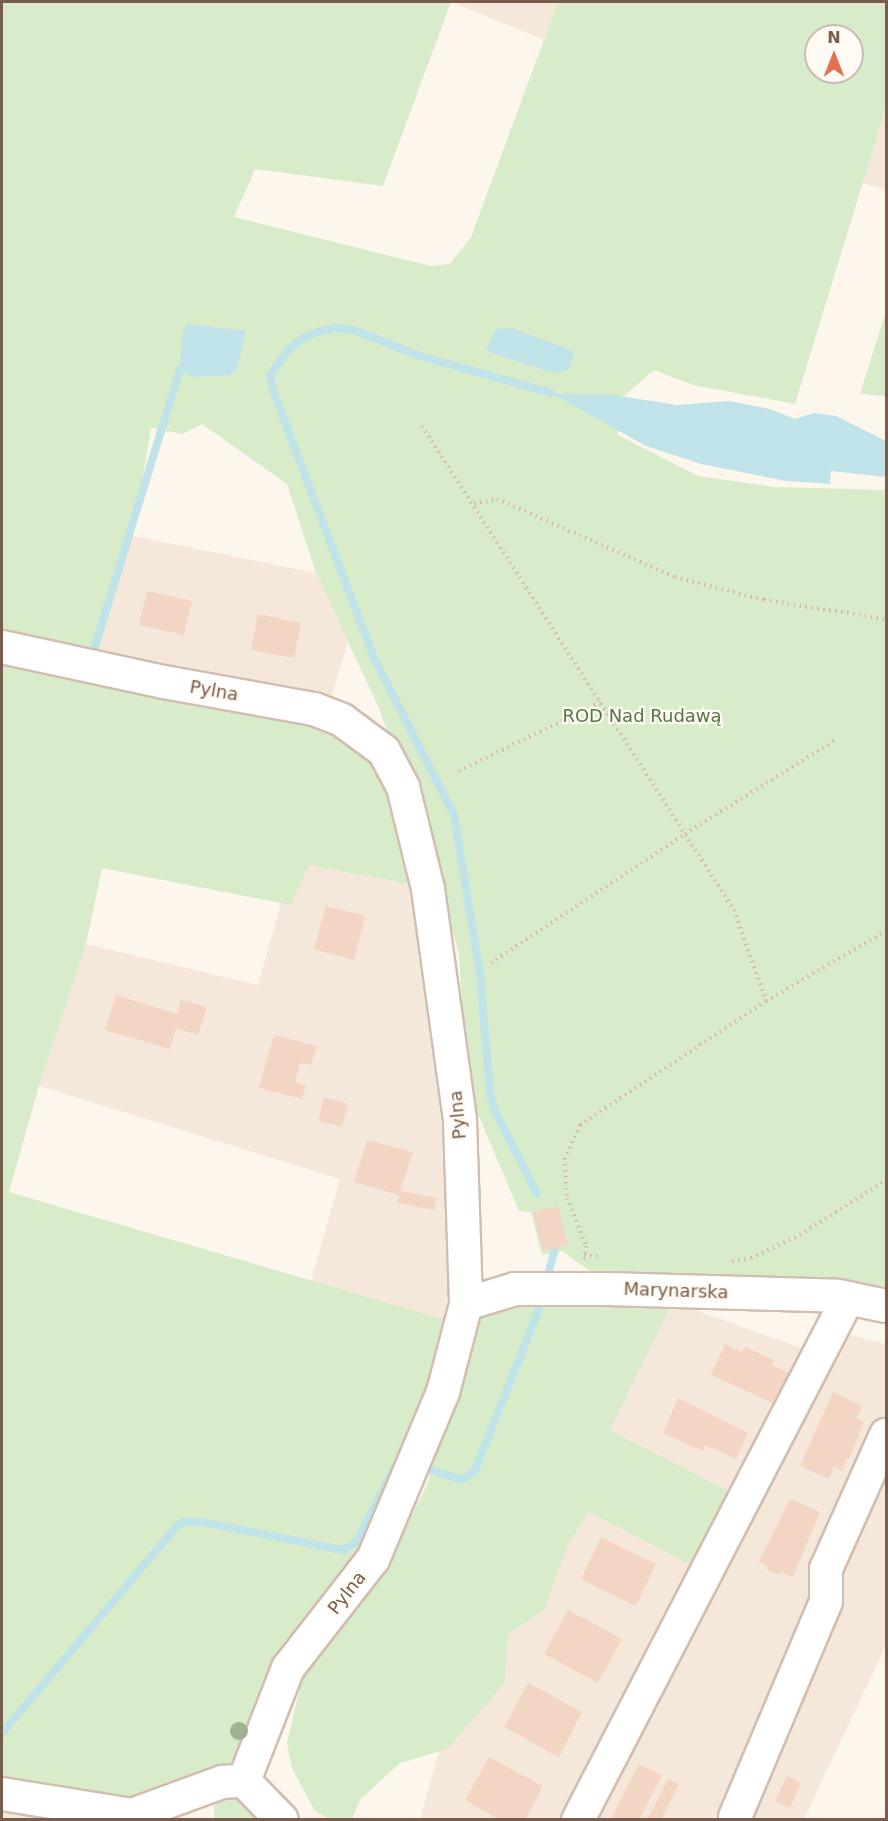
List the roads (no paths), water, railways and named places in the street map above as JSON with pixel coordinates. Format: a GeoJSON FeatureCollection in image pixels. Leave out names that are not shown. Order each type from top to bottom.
{"type":"FeatureCollection","features":[{"type":"Feature","properties":{"kind":"street","name":"Pylna"},"geometry":{"type":"LineString","coordinates":[[2,647],[164,682],[314,709],[342,720],[384,751],[403,787],[430,901],[460,1120],[466,1304],[443,1392],[373,1559],[288,1668],[244,1781]]}},
{"type":"Feature","properties":{"kind":"street","name":"Marynarska"},"geometry":{"type":"LineString","coordinates":[[466,1304],[515,1289],[569,1289],[848,1298],[886,1306]]}},
{"type":"Feature","properties":{"kind":"street"},"geometry":{"type":"LineString","coordinates":[[578,1820],[848,1298]]}},
{"type":"Feature","properties":{"kind":"street"},"geometry":{"type":"LineString","coordinates":[[735,1817],[826,1602],[826,1569],[886,1435]]}},
{"type":"Feature","properties":{"kind":"street"},"geometry":{"type":"LineString","coordinates":[[2,1794],[136,1817],[222,1782],[244,1781],[282,1820]]}},
{"type":"Feature","properties":{"kind":"water"},"geometry":{"type":"Polygon","coordinates":[[[187,324],[246,331],[237,368],[230,375],[194,377],[180,370],[182,335],[187,324]]]}},
{"type":"Feature","properties":{"kind":"water"},"geometry":{"type":"Polygon","coordinates":[[[512,328],[570,350],[574,355],[568,370],[554,373],[489,352],[487,348],[496,329],[512,328]]]}},
{"type":"Feature","properties":{"kind":"water"},"geometry":{"type":"Polygon","coordinates":[[[551,393],[613,395],[677,405],[729,401],[770,409],[795,419],[814,413],[836,416],[886,441],[886,477],[831,471],[830,484],[786,481],[701,464],[646,446],[551,393]]]}},
{"type":"Feature","properties":{"kind":"waterway"},"geometry":{"type":"LineString","coordinates":[[537,1194],[494,1109],[490,1093],[480,974],[454,815],[374,658],[274,394],[270,375],[288,350],[302,339],[320,331],[336,328],[354,330],[417,355],[551,393]]}},
{"type":"Feature","properties":{"kind":"waterway"},"geometry":{"type":"LineString","coordinates":[[84,657],[94,649],[180,370]]}},
{"type":"Feature","properties":{"kind":"waterway"},"geometry":{"type":"LineString","coordinates":[[549,1271],[554,1252]]}},
{"type":"Feature","properties":{"kind":"waterway"},"geometry":{"type":"LineString","coordinates":[[428,1469],[459,1479],[465,1478],[475,1470],[541,1304]]}},
{"type":"Feature","properties":{"kind":"waterway"},"geometry":{"type":"LineString","coordinates":[[2,1733],[178,1525],[184,1522],[202,1522],[342,1550],[355,1543],[396,1465],[402,1461]]}},
{"type":"Feature","properties":{"kind":"park label","name":"ROD Nad Rudawą"},"geometry":{"type":"Point","coordinates":[642,716]}}]}
